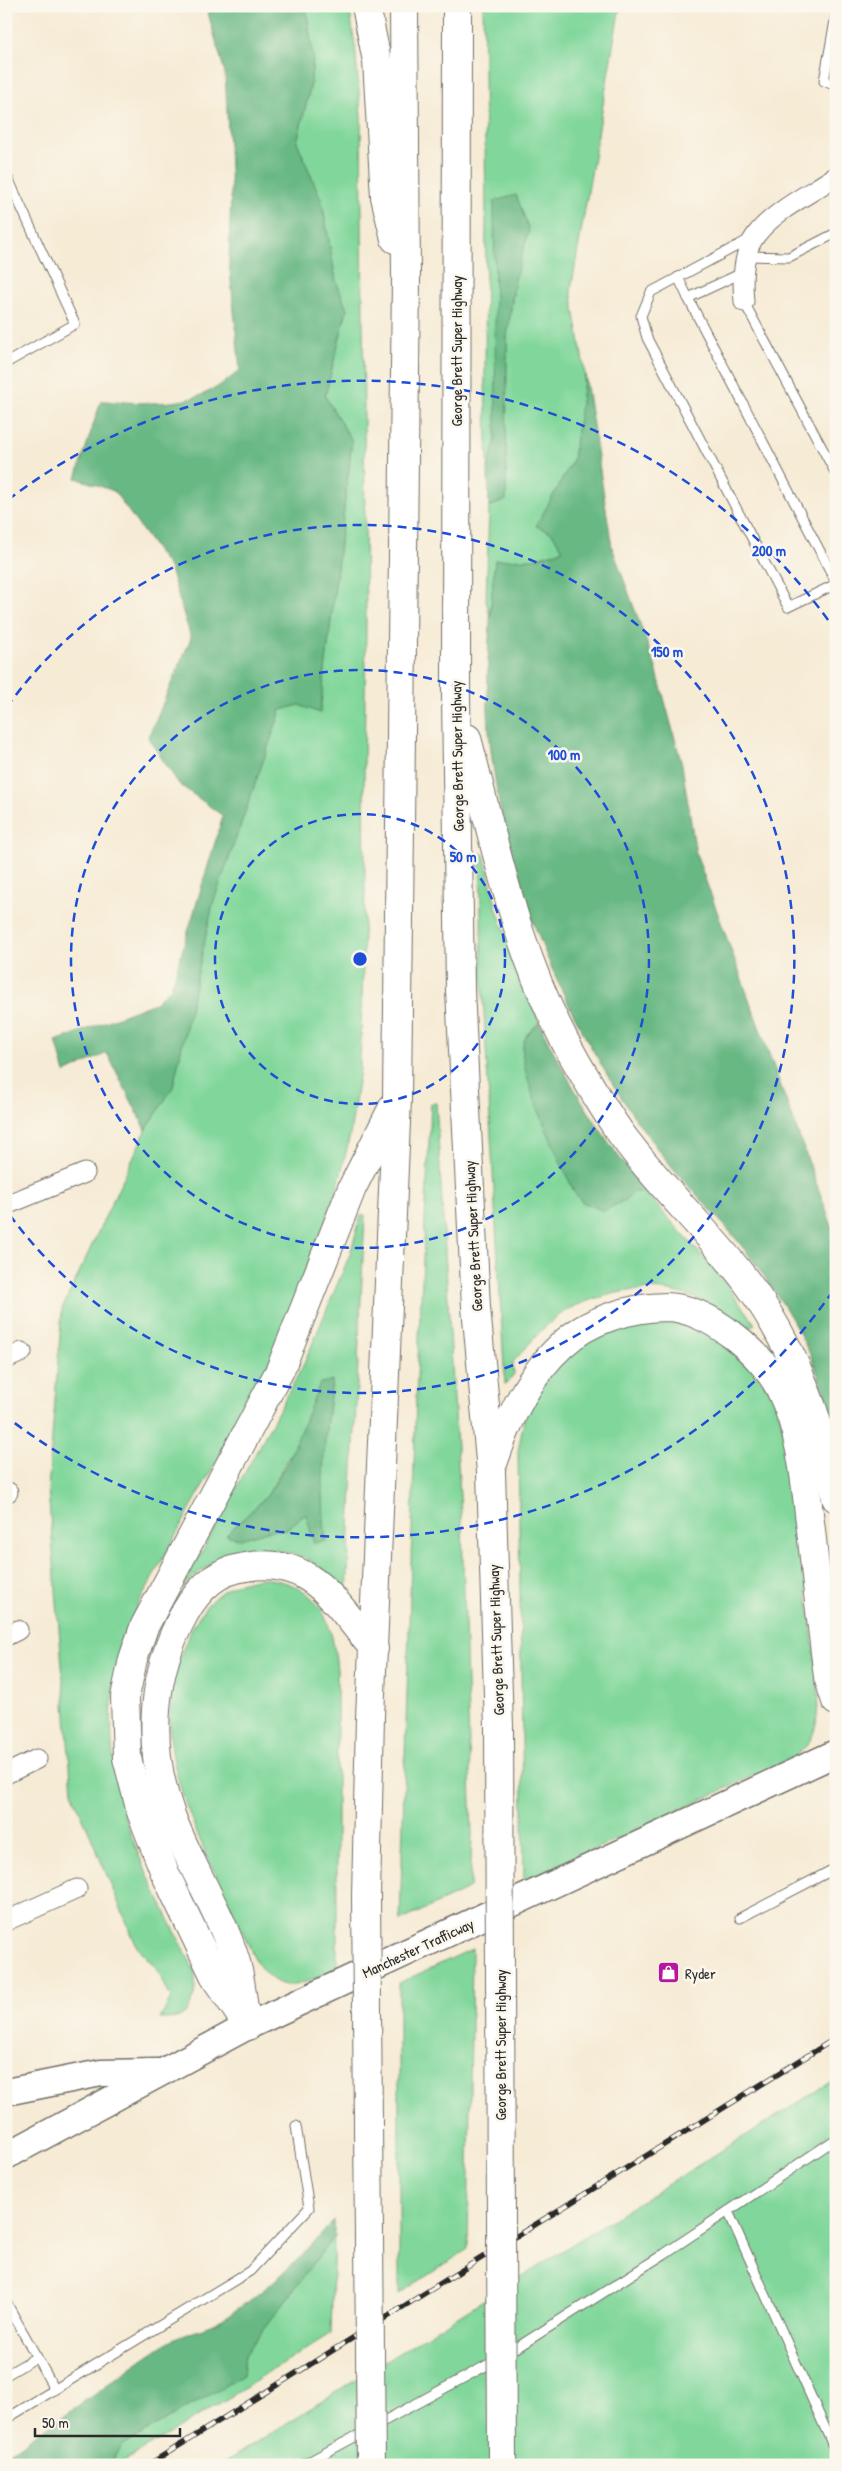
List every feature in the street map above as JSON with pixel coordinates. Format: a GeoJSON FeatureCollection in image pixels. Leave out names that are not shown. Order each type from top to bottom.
{"type":"FeatureCollection","features":[{"type":"Feature","properties":{"kind":"highway"},"geometry":{"type":"LineString","coordinates":[[366,6],[377,61],[385,197],[406,279]]}},
{"type":"Feature","properties":{"kind":"highway"},"geometry":{"type":"LineString","coordinates":[[371,2465],[366,1896],[374,1649],[397,1099],[406,279],[404,6]]}},
{"type":"Feature","properties":{"kind":"highway","name":"George Brett Super Highway"},"geometry":{"type":"LineString","coordinates":[[457,6],[456,696],[460,990],[476,1307],[491,1472],[499,1727],[502,2465]]}},
{"type":"Feature","properties":{"kind":"highway"},"geometry":{"type":"LineString","coordinates":[[456,696],[504,884],[548,1010],[576,1062],[627,1142],[745,1280],[769,1316],[792,1359],[817,1420],[829,1461],[836,1498]]}},
{"type":"Feature","properties":{"kind":"highway"},"geometry":{"type":"LineString","coordinates":[[248,2026],[216,1979],[165,1873],[140,1812],[127,1758],[125,1697],[133,1659],[144,1627],[280,1370],[352,1188],[397,1099]]}},
{"type":"Feature","properties":{"kind":"highway"},"geometry":{"type":"LineString","coordinates":[[491,1472],[506,1427],[530,1382],[562,1344],[594,1323],[629,1312],[668,1307],[710,1319],[752,1350],[781,1389],[801,1446],[828,1677],[836,1701]]}},
{"type":"Feature","properties":{"kind":"highway"},"geometry":{"type":"LineString","coordinates":[[248,2026],[235,1960],[171,1814],[160,1776],[156,1739],[156,1700],[170,1641],[187,1607],[206,1584],[228,1571],[257,1564],[287,1566],[319,1584],[374,1649]]}},
{"type":"Feature","properties":{"kind":"main road","name":"Manchester Trafficway"},"geometry":{"type":"LineString","coordinates":[[6,2156],[248,2026],[836,1752]]}},
{"type":"Feature","properties":{"kind":"main road"},"geometry":{"type":"LineString","coordinates":[[6,2092],[101,2073],[160,2072]]}},
{"type":"Feature","properties":{"kind":"street"},"geometry":{"type":"LineString","coordinates":[[744,302],[745,264],[755,236],[775,217],[836,176]]}},
{"type":"Feature","properties":{"kind":"street"},"geometry":{"type":"LineString","coordinates":[[6,1205],[85,1173]]}},
{"type":"Feature","properties":{"kind":"street"},"geometry":{"type":"LineString","coordinates":[[6,1774],[36,1759]]}},
{"type":"Feature","properties":{"kind":"street"},"geometry":{"type":"LineString","coordinates":[[6,1921],[77,1889]]}},
{"type":"Feature","properties":{"kind":"lane"},"geometry":{"type":"LineString","coordinates":[[836,15],[824,81],[836,86]]}},
{"type":"Feature","properties":{"kind":"lane"},"geometry":{"type":"LineString","coordinates":[[6,174],[75,324],[6,363]]}},
{"type":"Feature","properties":{"kind":"lane"},"geometry":{"type":"LineString","coordinates":[[688,298],[745,264],[789,257],[836,233]]}},
{"type":"Feature","properties":{"kind":"lane"},"geometry":{"type":"LineString","coordinates":[[678,277],[836,583],[788,607],[647,338],[641,316],[651,292],[678,277],[755,236]]}},
{"type":"Feature","properties":{"kind":"lane"},"geometry":{"type":"LineString","coordinates":[[744,302],[836,474]]}},
{"type":"Feature","properties":{"kind":"lane"},"geometry":{"type":"LineString","coordinates":[[740,1918],[836,1868]]}},
{"type":"Feature","properties":{"kind":"lane"},"geometry":{"type":"LineString","coordinates":[[6,2419],[250,2271],[309,2208],[296,2126]]}},
{"type":"Feature","properties":{"kind":"lane"},"geometry":{"type":"LineString","coordinates":[[303,2465],[502,2357],[836,2139]]}},
{"type":"Feature","properties":{"kind":"lane"},"geometry":{"type":"LineString","coordinates":[[728,2211],[834,2448]]}},
{"type":"Feature","properties":{"kind":"lane"},"geometry":{"type":"LineString","coordinates":[[6,2302],[55,2390]]}},
{"type":"Feature","properties":{"kind":"lane"},"geometry":{"type":"LineString","coordinates":[[6,2375],[37,2357]]}},
{"type":"Feature","properties":{"kind":"green space"},"geometry":{"type":"Polygon","coordinates":[[[206,6],[306,6],[313,58],[310,88],[297,142],[322,202],[336,281],[347,309],[325,396],[352,441],[320,713],[299,705],[281,710],[213,903],[173,1087],[146,1130],[107,1053],[65,1073],[56,1041],[155,1003],[171,988],[223,816],[179,784],[148,738],[191,638],[170,569],[114,491],[76,478],[101,401],[175,402],[207,392],[240,370],[229,261],[231,187],[225,73],[206,6]]]}},
{"type":"Feature","properties":{"kind":"green space"},"geometry":{"type":"Polygon","coordinates":[[[306,6],[349,6],[355,45],[361,116],[366,625],[365,894],[360,1069],[350,1135],[337,1191],[267,1369],[137,1606],[117,1663],[112,1697],[111,1727],[115,1774],[121,1803],[135,1846],[194,1970],[195,1976],[195,1990],[191,2005],[187,2010],[176,2018],[160,2019],[171,1998],[157,1969],[137,1947],[72,1792],[48,1489],[62,1309],[146,1130],[173,1087],[213,903],[281,710],[299,705],[320,713],[352,441],[325,396],[347,309],[336,281],[322,202],[297,142],[310,88],[313,58],[306,6]]]}},
{"type":"Feature","properties":{"kind":"green space"},"geometry":{"type":"Polygon","coordinates":[[[483,6],[620,6],[571,290],[585,374],[573,460],[538,523],[552,533],[563,550],[534,559],[495,560],[490,616],[486,601],[489,507],[506,500],[507,337],[515,279],[529,230],[516,195],[496,438],[488,470],[485,383],[486,210],[483,6]]]}},
{"type":"Feature","properties":{"kind":"green space"},"geometry":{"type":"Polygon","coordinates":[[[516,195],[529,230],[515,279],[507,337],[506,500],[489,507],[488,470],[496,438],[494,201],[516,195]]]}},
{"type":"Feature","properties":{"kind":"green space"},"geometry":{"type":"Polygon","coordinates":[[[585,374],[612,547],[656,668],[682,765],[696,854],[836,1237],[836,1437],[814,1363],[798,1329],[785,1308],[751,1258],[650,1139],[619,1095],[591,1047],[565,997],[542,945],[523,892],[507,838],[496,784],[488,709],[491,602],[495,560],[534,559],[563,550],[552,533],[536,526],[573,460],[585,374]]]}},
{"type":"Feature","properties":{"kind":"green space"},"geometry":{"type":"Polygon","coordinates":[[[480,853],[484,855],[497,910],[539,1023],[526,1035],[627,1199],[634,1192],[646,1193],[719,1275],[755,1324],[749,1327],[730,1315],[695,1298],[661,1290],[643,1289],[601,1297],[582,1303],[558,1316],[537,1335],[513,1362],[514,1374],[505,1385],[482,978],[480,853]]]}},
{"type":"Feature","properties":{"kind":"green space"},"geometry":{"type":"Polygon","coordinates":[[[539,1023],[562,1068],[588,1111],[646,1193],[634,1192],[627,1199],[604,1211],[582,1202],[574,1192],[541,1117],[523,1057],[525,1038],[539,1023]]]}},
{"type":"Feature","properties":{"kind":"green space"},"geometry":{"type":"Polygon","coordinates":[[[431,1103],[436,1103],[462,1529],[472,1835],[470,1888],[400,1921],[416,1397],[431,1103]]]}},
{"type":"Feature","properties":{"kind":"green space"},"geometry":{"type":"Polygon","coordinates":[[[361,1215],[365,1215],[346,1596],[321,1568],[310,1561],[293,1554],[258,1550],[224,1558],[193,1577],[181,1590],[304,1364],[350,1254],[361,1215]],[[332,1381],[267,1496],[226,1535],[240,1539],[267,1531],[286,1529],[306,1514],[314,1542],[326,1541],[323,1513],[322,1459],[332,1381]]]}},
{"type":"Feature","properties":{"kind":"green space"},"geometry":{"type":"Polygon","coordinates":[[[663,1319],[700,1329],[729,1344],[774,1395],[793,1465],[819,1696],[814,1730],[808,1744],[794,1757],[524,1882],[518,1451],[525,1414],[556,1363],[603,1328],[663,1319]]]}},
{"type":"Feature","properties":{"kind":"green space"},"geometry":{"type":"Polygon","coordinates":[[[332,1381],[324,1461],[323,1501],[326,1541],[314,1543],[306,1514],[286,1529],[267,1531],[240,1539],[226,1535],[267,1496],[288,1462],[320,1383],[332,1381]]]}},
{"type":"Feature","properties":{"kind":"green space"},"geometry":{"type":"Polygon","coordinates":[[[263,1578],[298,1588],[310,1596],[320,1607],[331,1635],[337,1670],[337,1967],[314,1979],[294,1985],[284,1985],[275,1981],[256,1961],[189,1812],[179,1784],[173,1756],[170,1727],[171,1698],[177,1668],[188,1637],[201,1613],[217,1596],[226,1590],[248,1581],[263,1578]]]}},
{"type":"Feature","properties":{"kind":"green space"},"geometry":{"type":"Polygon","coordinates":[[[472,1949],[468,2249],[399,2294],[399,1983],[472,1949]]]}},
{"type":"Feature","properties":{"kind":"green space"},"geometry":{"type":"Polygon","coordinates":[[[836,2079],[836,2465],[220,2465],[836,2079]]]}},
{"type":"Feature","properties":{"kind":"green space"},"geometry":{"type":"Polygon","coordinates":[[[334,2220],[334,2236],[245,2354],[243,2375],[123,2445],[110,2465],[6,2465],[6,2454],[48,2427],[148,2356],[174,2339],[217,2322],[234,2312],[280,2276],[334,2220]]]}},
{"type":"Feature","properties":{"kind":"green space"},"geometry":{"type":"Polygon","coordinates":[[[334,2236],[331,2333],[240,2391],[117,2465],[110,2465],[123,2445],[243,2375],[245,2354],[334,2236]]]}},
{"type":"Feature","properties":{"kind":"railway"},"geometry":{"type":"LineString","coordinates":[[148,2465],[836,2038]]}},
{"type":"Feature","properties":{"kind":"place","name":"Ryder"},"geometry":{"type":"Point","coordinates":[669,1973]}}]}
